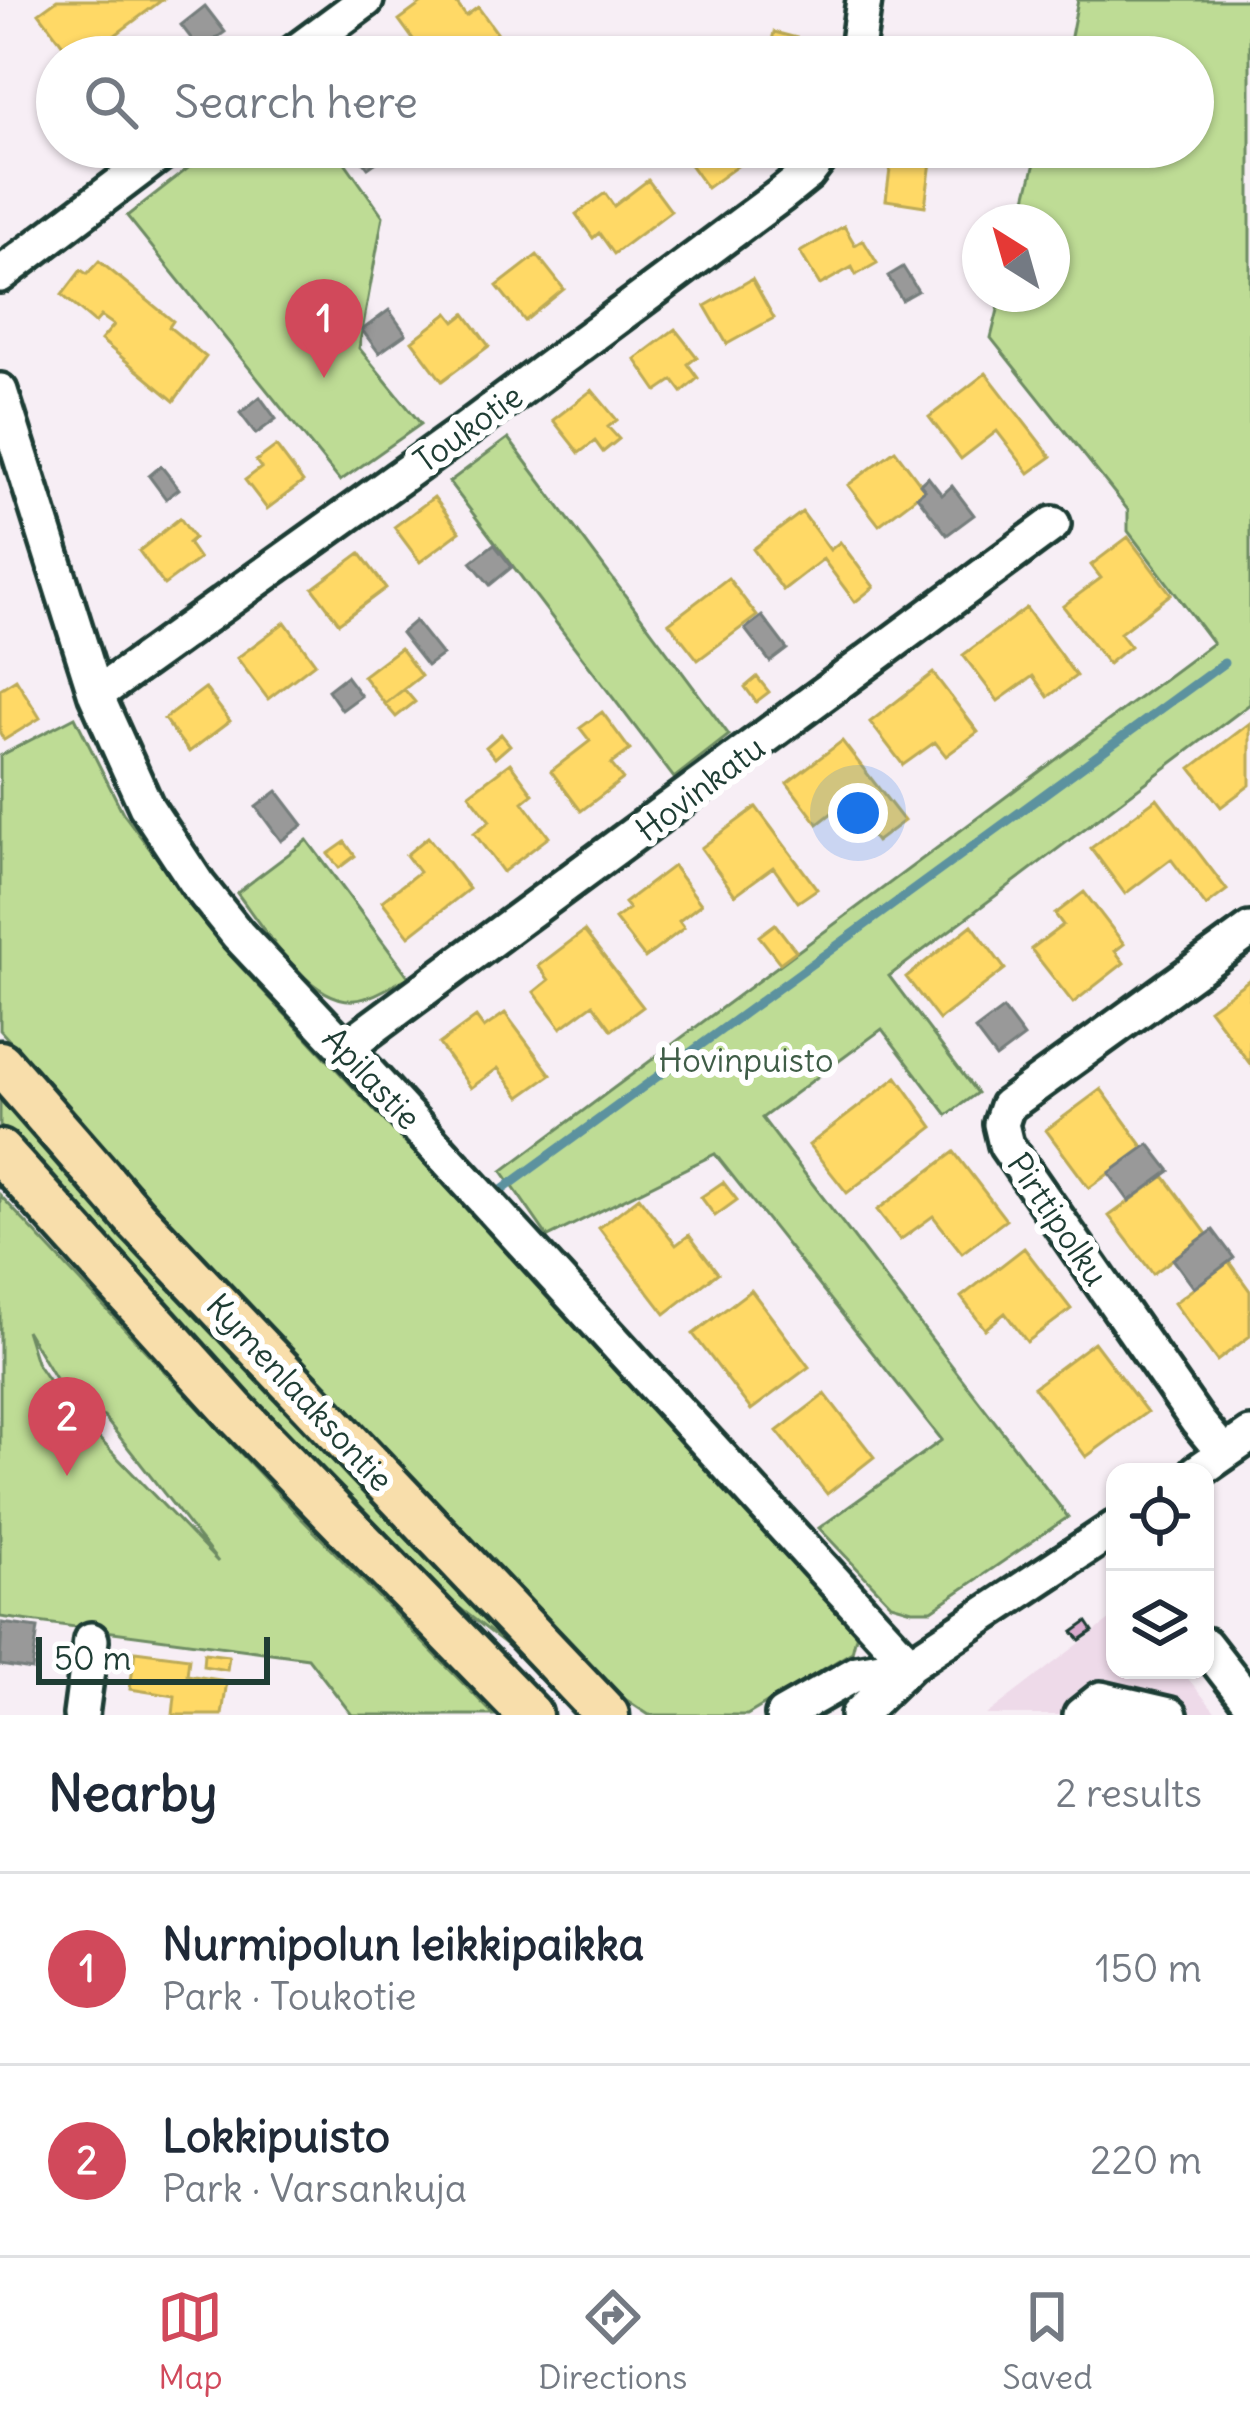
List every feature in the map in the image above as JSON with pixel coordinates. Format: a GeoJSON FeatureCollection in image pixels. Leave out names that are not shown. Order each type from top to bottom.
{"type":"FeatureCollection","features":[{"type":"Feature","properties":{"kind":"main road","name":"Kymenlaaksontie"},"geometry":{"type":"LineString","coordinates":[[0,1063],[154,1238],[607,1715]]}},
{"type":"Feature","properties":{"kind":"main road","name":"Kymenlaaksontie"},"geometry":{"type":"LineString","coordinates":[[0,1152],[235,1412],[530,1715]]}},
{"type":"Feature","properties":{"kind":"street"},"geometry":{"type":"LineString","coordinates":[[317,36],[366,0]]}},
{"type":"Feature","properties":{"kind":"street"},"geometry":{"type":"LineString","coordinates":[[859,36],[864,0]]}},
{"type":"Feature","properties":{"kind":"street"},"geometry":{"type":"LineString","coordinates":[[0,274],[141,168]]}},
{"type":"Feature","properties":{"kind":"street","name":"Toukotie"},"geometry":{"type":"LineString","coordinates":[[96,695],[460,434],[812,168]]}},
{"type":"Feature","properties":{"kind":"street","name":"Apilastie"},"geometry":{"type":"LineString","coordinates":[[0,392],[96,695],[146,806],[197,885],[272,973],[910,1664]]}},
{"type":"Feature","properties":{"kind":"street","name":"Hovinkatu"},"geometry":{"type":"LineString","coordinates":[[345,1048],[1053,524]]}},
{"type":"Feature","properties":{"kind":"street","name":"Pirttipolku"},"geometry":{"type":"LineString","coordinates":[[1224,1453],[1006,1144],[1001,1124],[1007,1106],[1250,930]]}},
{"type":"Feature","properties":{"kind":"street"},"geometry":{"type":"LineString","coordinates":[[858,1715],[910,1664],[1106,1534]]}},
{"type":"Feature","properties":{"kind":"street"},"geometry":{"type":"LineString","coordinates":[[81,1715],[92,1640]]}},
{"type":"Feature","properties":{"kind":"street"},"geometry":{"type":"LineString","coordinates":[[1214,1657],[1250,1703],[1235,1715]]}},
{"type":"Feature","properties":{"kind":"street"},"geometry":{"type":"LineString","coordinates":[[784,1715],[856,1673],[910,1664]]}},
{"type":"Feature","properties":{"kind":"street"},"geometry":{"type":"LineString","coordinates":[[1081,1715],[1101,1699],[1171,1715]]}},
{"type":"Feature","properties":{"kind":"shaded area"},"geometry":{"type":"Polygon","coordinates":[[[1106,1623],[1106,1679],[1188,1679],[1218,1715],[986,1715],[1106,1623]]]}},
{"type":"Feature","properties":{"kind":"green space","name":"Hovinpuisto"},"geometry":{"type":"Polygon","coordinates":[[[1078,0],[1250,0],[1250,704],[889,976],[977,1093],[947,1115],[882,1029],[762,1118],[1068,1517],[932,1610],[912,1610],[891,1604],[819,1528],[942,1440],[715,1154],[548,1237],[502,1171],[1213,643],[1128,531],[1128,510],[991,338],[998,312],[1070,312],[1070,204],[1025,204],[1034,168],[1214,168],[1214,36],[1071,36],[1078,0]]]}},
{"type":"Feature","properties":{"kind":"green space"},"geometry":{"type":"Polygon","coordinates":[[[188,168],[349,168],[383,216],[359,348],[421,424],[340,481],[127,216],[188,168]]]}},
{"type":"Feature","properties":{"kind":"green space"},"geometry":{"type":"Polygon","coordinates":[[[508,438],[729,735],[674,778],[449,482],[508,438]]]}},
{"type":"Feature","properties":{"kind":"green space"},"geometry":{"type":"Polygon","coordinates":[[[75,717],[123,813],[228,953],[852,1622],[857,1632],[852,1652],[747,1715],[649,1715],[625,1699],[185,1238],[0,1030],[0,756],[75,717]]]}},
{"type":"Feature","properties":{"kind":"green space"},"geometry":{"type":"Polygon","coordinates":[[[307,840],[409,977],[362,999],[338,998],[304,977],[260,924],[237,893],[307,840]]]}},
{"type":"Feature","properties":{"kind":"green space"},"geometry":{"type":"Polygon","coordinates":[[[0,1094],[582,1715],[575,1715],[510,1647],[434,1588],[119,1258],[0,1126],[0,1094]]]}},
{"type":"Feature","properties":{"kind":"green space"},"geometry":{"type":"Polygon","coordinates":[[[0,1195],[302,1519],[494,1715],[352,1715],[308,1658],[0,1617],[0,1195]],[[26,1330],[36,1362],[62,1400],[218,1562],[104,1417],[72,1407],[26,1330]]]}},
{"type":"Feature","properties":{"kind":"building: Homes"},"geometry":{"type":"Polygon","coordinates":[[[57,0],[162,0],[114,36],[56,36],[39,13],[57,0]]]}},
{"type":"Feature","properties":{"kind":"building: Homes"},"geometry":{"type":"Polygon","coordinates":[[[426,0],[454,0],[466,16],[478,7],[497,33],[411,36],[399,20],[426,0]]]}},
{"type":"Feature","properties":{"kind":"building: Homes"},"geometry":{"type":"Polygon","coordinates":[[[693,168],[735,168],[707,188],[693,168]]]}},
{"type":"Feature","properties":{"kind":"building: Homes"},"geometry":{"type":"Polygon","coordinates":[[[890,168],[930,168],[925,206],[886,200],[890,168]]]}},
{"type":"Feature","properties":{"kind":"building: Homes"},"geometry":{"type":"Polygon","coordinates":[[[648,180],[671,211],[614,254],[599,233],[593,238],[576,214],[605,193],[614,206],[648,180]]]}},
{"type":"Feature","properties":{"kind":"building: Homes"},"geometry":{"type":"Polygon","coordinates":[[[844,226],[855,245],[863,240],[877,263],[856,275],[852,267],[820,285],[800,252],[844,226]]]}},
{"type":"Feature","properties":{"kind":"building: Homes"},"geometry":{"type":"Polygon","coordinates":[[[537,255],[564,289],[525,321],[497,286],[537,255]]]}},
{"type":"Feature","properties":{"kind":"building: Homes"},"geometry":{"type":"Polygon","coordinates":[[[99,261],[173,321],[169,327],[206,357],[174,401],[101,340],[114,325],[101,316],[95,323],[62,295],[81,270],[87,274],[99,261]]]}},
{"type":"Feature","properties":{"kind":"building: Homes"},"geometry":{"type":"Polygon","coordinates":[[[752,279],[774,318],[727,344],[705,306],[752,279]]]}},
{"type":"Feature","properties":{"kind":"building: Homes"},"geometry":{"type":"Polygon","coordinates":[[[448,313],[455,322],[465,314],[489,346],[442,381],[412,341],[448,313]]]}},
{"type":"Feature","properties":{"kind":"building: Homes"},"geometry":{"type":"Polygon","coordinates":[[[675,329],[697,357],[688,364],[698,378],[682,392],[673,380],[657,391],[635,359],[675,329]]]}},
{"type":"Feature","properties":{"kind":"building: Homes"},"geometry":{"type":"Polygon","coordinates":[[[986,373],[1051,457],[1029,473],[997,431],[961,459],[929,417],[986,373]]]}},
{"type":"Feature","properties":{"kind":"building: Homes"},"geometry":{"type":"Polygon","coordinates":[[[592,390],[617,420],[608,427],[619,439],[603,452],[595,441],[579,453],[553,420],[592,390]]]}},
{"type":"Feature","properties":{"kind":"building: Homes"},"geometry":{"type":"Polygon","coordinates":[[[276,446],[303,482],[267,509],[245,480],[261,468],[256,461],[276,446]]]}},
{"type":"Feature","properties":{"kind":"building: Homes"},"geometry":{"type":"Polygon","coordinates":[[[895,450],[925,490],[879,525],[848,485],[895,450]]]}},
{"type":"Feature","properties":{"kind":"building: Homes"},"geometry":{"type":"Polygon","coordinates":[[[434,497],[460,532],[420,562],[394,527],[434,497]]]}},
{"type":"Feature","properties":{"kind":"building: Homes"},"geometry":{"type":"Polygon","coordinates":[[[802,512],[830,550],[840,542],[874,587],[855,602],[823,559],[783,590],[753,549],[802,512]]]}},
{"type":"Feature","properties":{"kind":"building: Homes"},"geometry":{"type":"Polygon","coordinates":[[[180,518],[194,538],[188,543],[199,559],[164,585],[139,551],[180,518]]]}},
{"type":"Feature","properties":{"kind":"building: Homes"},"geometry":{"type":"Polygon","coordinates":[[[1128,537],[1171,594],[1120,633],[1130,646],[1108,664],[1063,606],[1101,578],[1091,565],[1128,537]]]}},
{"type":"Feature","properties":{"kind":"building: Homes"},"geometry":{"type":"Polygon","coordinates":[[[360,553],[386,588],[339,623],[313,588],[360,553]]]}},
{"type":"Feature","properties":{"kind":"building: Homes"},"geometry":{"type":"Polygon","coordinates":[[[728,578],[757,616],[698,660],[669,623],[728,578]]]}},
{"type":"Feature","properties":{"kind":"building: Homes"},"geometry":{"type":"Polygon","coordinates":[[[1026,608],[1076,676],[1048,697],[1033,676],[998,701],[963,655],[1026,608]]]}},
{"type":"Feature","properties":{"kind":"building: Homes"},"geometry":{"type":"Polygon","coordinates":[[[285,622],[315,663],[268,699],[237,658],[285,622]]]}},
{"type":"Feature","properties":{"kind":"building: Homes"},"geometry":{"type":"Polygon","coordinates":[[[400,648],[421,676],[385,704],[363,676],[400,648]]]}},
{"type":"Feature","properties":{"kind":"building: Homes"},"geometry":{"type":"Polygon","coordinates":[[[933,673],[978,732],[946,756],[935,742],[903,765],[870,722],[933,673]]]}},
{"type":"Feature","properties":{"kind":"building: Homes"},"geometry":{"type":"Polygon","coordinates":[[[757,677],[769,692],[756,702],[745,687],[757,677]]]}},
{"type":"Feature","properties":{"kind":"building: Homes"},"geometry":{"type":"Polygon","coordinates":[[[16,679],[40,718],[4,740],[0,689],[16,679]]]}},
{"type":"Feature","properties":{"kind":"building: Homes"},"geometry":{"type":"Polygon","coordinates":[[[205,688],[230,721],[189,752],[164,719],[205,688]]]}},
{"type":"Feature","properties":{"kind":"building: Homes"},"geometry":{"type":"Polygon","coordinates":[[[404,689],[415,702],[396,717],[385,704],[404,689]]]}},
{"type":"Feature","properties":{"kind":"building: Homes"},"geometry":{"type":"Polygon","coordinates":[[[602,712],[630,750],[611,764],[623,779],[581,811],[551,771],[590,741],[580,728],[602,712]]]}},
{"type":"Feature","properties":{"kind":"building: Homes"},"geometry":{"type":"Polygon","coordinates":[[[1250,723],[1250,785],[1221,807],[1191,768],[1250,723]]]}},
{"type":"Feature","properties":{"kind":"building: Homes"},"geometry":{"type":"Polygon","coordinates":[[[501,734],[510,745],[495,758],[486,747],[501,734]]]}},
{"type":"Feature","properties":{"kind":"building: Homes"},"geometry":{"type":"Polygon","coordinates":[[[842,741],[904,821],[876,842],[846,802],[818,824],[787,783],[842,741]]]}},
{"type":"Feature","properties":{"kind":"building: Homes"},"geometry":{"type":"Polygon","coordinates":[[[510,763],[533,794],[523,802],[549,837],[503,872],[474,833],[490,821],[469,794],[510,763]]]}},
{"type":"Feature","properties":{"kind":"building: Homes"},"geometry":{"type":"Polygon","coordinates":[[[1157,798],[1227,890],[1206,906],[1171,859],[1125,894],[1091,848],[1157,798]]]}},
{"type":"Feature","properties":{"kind":"building: Homes"},"geometry":{"type":"Polygon","coordinates":[[[756,807],[817,889],[798,902],[773,867],[735,895],[701,848],[756,807]]]}},
{"type":"Feature","properties":{"kind":"building: Homes"},"geometry":{"type":"Polygon","coordinates":[[[428,837],[469,889],[409,936],[382,901],[419,872],[406,855],[428,837]]]}},
{"type":"Feature","properties":{"kind":"building: Homes"},"geometry":{"type":"Polygon","coordinates":[[[345,842],[355,856],[339,868],[328,854],[345,842]]]}},
{"type":"Feature","properties":{"kind":"building: Homes"},"geometry":{"type":"Polygon","coordinates":[[[673,866],[701,904],[679,921],[684,928],[645,958],[615,919],[629,909],[624,903],[673,866]]]}},
{"type":"Feature","properties":{"kind":"building: Homes"},"geometry":{"type":"Polygon","coordinates":[[[1084,892],[1124,944],[1115,951],[1124,963],[1073,1003],[1031,949],[1063,925],[1055,914],[1084,892]]]}},
{"type":"Feature","properties":{"kind":"building: Homes"},"geometry":{"type":"Polygon","coordinates":[[[775,924],[796,951],[780,963],[759,936],[775,924]]]}},
{"type":"Feature","properties":{"kind":"building: Homes"},"geometry":{"type":"Polygon","coordinates":[[[972,925],[1005,969],[939,1020],[906,977],[972,925]]]}},
{"type":"Feature","properties":{"kind":"building: Homes"},"geometry":{"type":"Polygon","coordinates":[[[584,931],[643,1007],[612,1030],[593,1004],[561,1028],[534,992],[549,980],[538,966],[584,931]]]}},
{"type":"Feature","properties":{"kind":"building: Homes"},"geometry":{"type":"Polygon","coordinates":[[[1250,979],[1250,1064],[1209,1009],[1250,979]]]}},
{"type":"Feature","properties":{"kind":"building: Homes"},"geometry":{"type":"Polygon","coordinates":[[[505,1013],[551,1075],[520,1097],[498,1068],[471,1088],[439,1044],[476,1017],[484,1028],[505,1013]]]}},
{"type":"Feature","properties":{"kind":"building: Homes"},"geometry":{"type":"Polygon","coordinates":[[[897,1077],[933,1127],[847,1193],[809,1145],[897,1077]]]}},
{"type":"Feature","properties":{"kind":"building: Homes"},"geometry":{"type":"Polygon","coordinates":[[[1101,1089],[1144,1148],[1089,1188],[1046,1130],[1101,1089]]]}},
{"type":"Feature","properties":{"kind":"building: Homes"},"geometry":{"type":"Polygon","coordinates":[[[954,1152],[1006,1220],[962,1253],[933,1216],[900,1240],[877,1210],[954,1152]]]}},
{"type":"Feature","properties":{"kind":"building: Homes"},"geometry":{"type":"Polygon","coordinates":[[[1164,1176],[1207,1234],[1153,1274],[1109,1216],[1164,1176]]]}},
{"type":"Feature","properties":{"kind":"building: Homes"},"geometry":{"type":"Polygon","coordinates":[[[723,1182],[737,1200],[715,1216],[701,1197],[723,1182]]]}},
{"type":"Feature","properties":{"kind":"building: Homes"},"geometry":{"type":"Polygon","coordinates":[[[639,1197],[676,1245],[689,1235],[718,1273],[665,1314],[599,1228],[639,1197]]]}},
{"type":"Feature","properties":{"kind":"building: Homes"},"geometry":{"type":"Polygon","coordinates":[[[1024,1248],[1071,1309],[1027,1342],[1005,1313],[985,1329],[961,1297],[1024,1248]]]}},
{"type":"Feature","properties":{"kind":"building: Homes"},"geometry":{"type":"Polygon","coordinates":[[[1229,1262],[1250,1291],[1250,1336],[1217,1361],[1174,1303],[1229,1262]]]}},
{"type":"Feature","properties":{"kind":"building: Homes"},"geometry":{"type":"Polygon","coordinates":[[[751,1290],[809,1367],[751,1410],[693,1334],[751,1290]]]}},
{"type":"Feature","properties":{"kind":"building: Homes"},"geometry":{"type":"Polygon","coordinates":[[[1094,1342],[1147,1412],[1086,1457],[1034,1387],[1094,1342]]]}},
{"type":"Feature","properties":{"kind":"building: Homes"},"geometry":{"type":"Polygon","coordinates":[[[825,1394],[874,1457],[827,1494],[777,1431],[825,1394]]]}},
{"type":"Feature","properties":{"kind":"building: Homes"},"geometry":{"type":"Polygon","coordinates":[[[135,1651],[189,1658],[187,1675],[227,1681],[222,1715],[173,1715],[175,1696],[130,1689],[135,1651]]]}},
{"type":"Feature","properties":{"kind":"building: Homes"},"geometry":{"type":"Polygon","coordinates":[[[204,1653],[229,1656],[227,1670],[203,1666],[204,1653]]]}},
{"type":"Feature","properties":{"kind":"building: Industry"},"geometry":{"type":"Polygon","coordinates":[[[205,6],[225,32],[189,36],[181,25],[205,6]]]}},
{"type":"Feature","properties":{"kind":"building: Industry"},"geometry":{"type":"Polygon","coordinates":[[[903,267],[918,291],[902,300],[888,276],[903,267]]]}},
{"type":"Feature","properties":{"kind":"building: Industry"},"geometry":{"type":"Polygon","coordinates":[[[389,310],[406,334],[379,353],[362,330],[389,310]]]}},
{"type":"Feature","properties":{"kind":"building: Industry"},"geometry":{"type":"Polygon","coordinates":[[[260,397],[276,419],[256,434],[240,413],[260,397]]]}},
{"type":"Feature","properties":{"kind":"building: Industry"},"geometry":{"type":"Polygon","coordinates":[[[161,466],[179,489],[166,499],[149,476],[161,466]]]}},
{"type":"Feature","properties":{"kind":"building: Industry"},"geometry":{"type":"Polygon","coordinates":[[[928,477],[942,495],[952,486],[974,515],[947,535],[917,496],[925,490],[920,484],[928,477]]]}},
{"type":"Feature","properties":{"kind":"building: Industry"},"geometry":{"type":"Polygon","coordinates":[[[494,544],[512,567],[490,585],[471,562],[494,544]]]}},
{"type":"Feature","properties":{"kind":"building: Industry"},"geometry":{"type":"Polygon","coordinates":[[[762,616],[787,649],[770,662],[745,629],[762,616]]]}},
{"type":"Feature","properties":{"kind":"building: Industry"},"geometry":{"type":"Polygon","coordinates":[[[415,621],[442,655],[427,666],[401,633],[415,621]]]}},
{"type":"Feature","properties":{"kind":"building: Industry"},"geometry":{"type":"Polygon","coordinates":[[[346,676],[361,696],[342,710],[328,690],[346,676]]]}},
{"type":"Feature","properties":{"kind":"building: Industry"},"geometry":{"type":"Polygon","coordinates":[[[277,791],[303,825],[281,841],[256,807],[277,791]]]}},
{"type":"Feature","properties":{"kind":"building: Industry"},"geometry":{"type":"Polygon","coordinates":[[[1003,1009],[1024,1037],[996,1058],[975,1030],[1003,1009]]]}},
{"type":"Feature","properties":{"kind":"building: Industry"},"geometry":{"type":"Polygon","coordinates":[[[1149,1144],[1170,1171],[1129,1201],[1109,1173],[1149,1144]]]}},
{"type":"Feature","properties":{"kind":"building: Industry"},"geometry":{"type":"Polygon","coordinates":[[[1213,1230],[1234,1258],[1194,1288],[1173,1259],[1213,1230]]]}},
{"type":"Feature","properties":{"kind":"building: Industry"},"geometry":{"type":"Polygon","coordinates":[[[2,1623],[38,1628],[32,1670],[0,1665],[2,1623]]]}},
{"type":"Feature","properties":{"kind":"building: Other"},"geometry":{"type":"Polygon","coordinates":[[[1087,1622],[1093,1631],[1080,1640],[1073,1632],[1087,1622]]]}},
{"type":"Feature","properties":{"kind":"waterway"},"geometry":{"type":"LineString","coordinates":[[502,1190],[1224,663]]}},
{"type":"Feature","properties":{"kind":"place","name":"Nurmipolun leikkipaikka"},"geometry":{"type":"Point","coordinates":[324,378]}},
{"type":"Feature","properties":{"kind":"place","name":"Lokkipuisto"},"geometry":{"type":"Point","coordinates":[67,1476]}}]}
